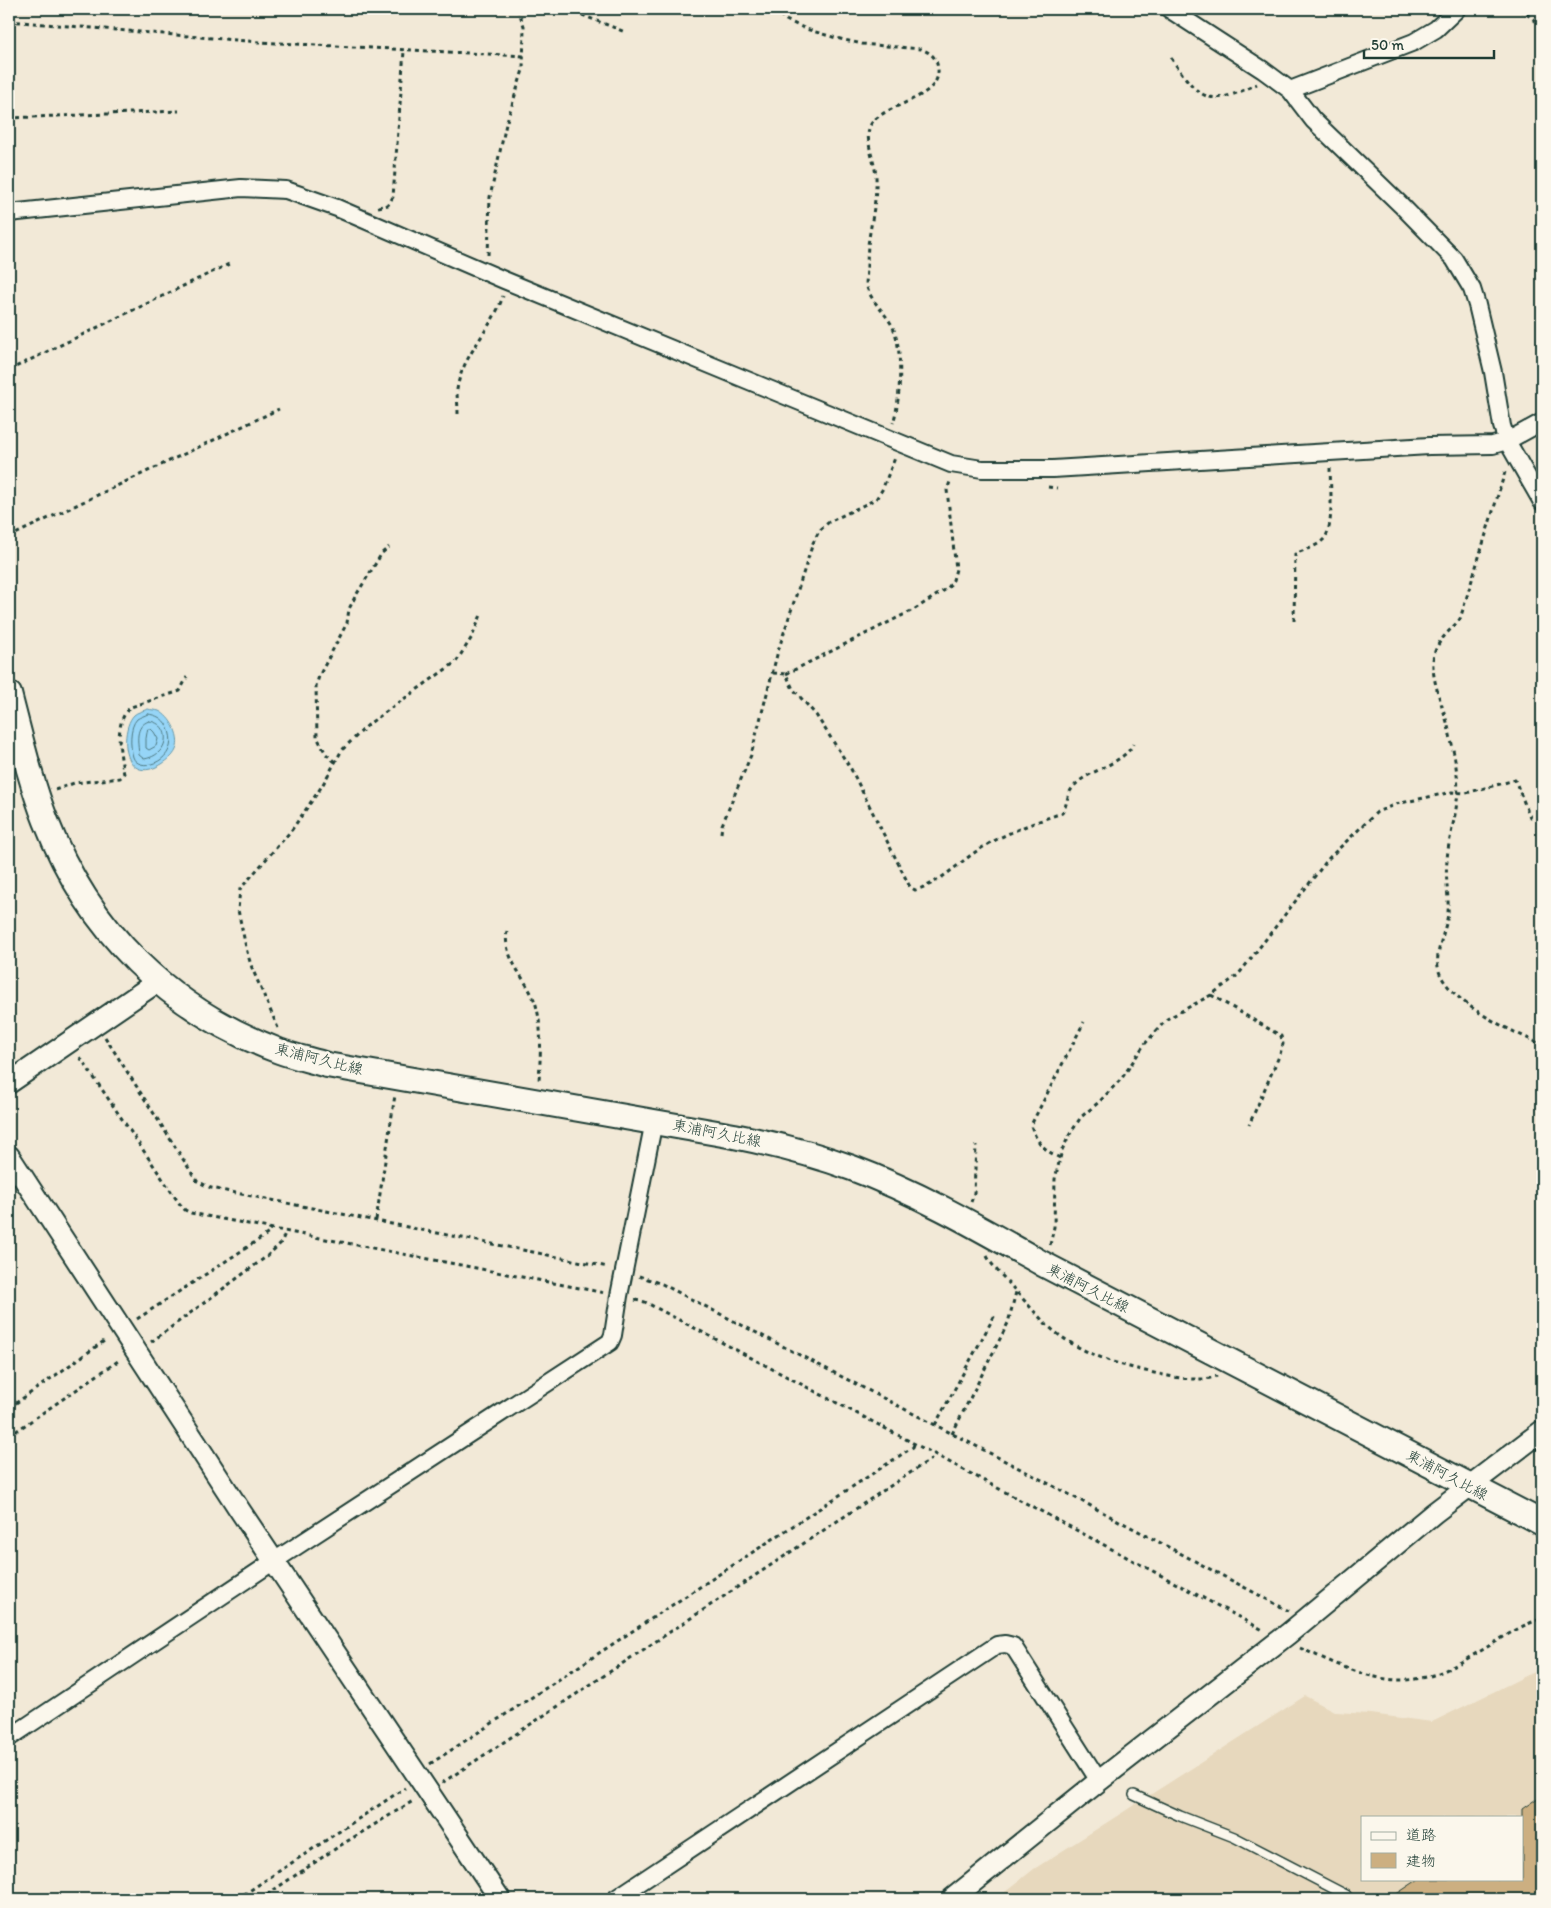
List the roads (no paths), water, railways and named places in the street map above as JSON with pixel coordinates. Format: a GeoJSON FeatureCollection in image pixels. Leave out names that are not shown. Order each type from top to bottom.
{"type":"FeatureCollection","features":[{"type":"Feature","properties":{"kind":"main road","name":"東浦阿久比線"},"geometry":{"type":"LineString","coordinates":[[9,694],[46,820],[60,855],[81,892],[120,944],[157,982],[198,1010],[239,1034],[274,1049],[327,1065],[654,1121],[790,1148],[852,1168],[892,1184],[964,1220],[1043,1264],[1542,1524]]}},
{"type":"Feature","properties":{"kind":"street"},"geometry":{"type":"LineString","coordinates":[[1169,9],[1271,75],[1290,90],[1313,120],[1454,259],[1472,288],[1494,372],[1502,426],[1511,448],[1542,502]]}},
{"type":"Feature","properties":{"kind":"street"},"geometry":{"type":"LineString","coordinates":[[1290,90],[1414,42],[1436,29],[1457,9]]}},
{"type":"Feature","properties":{"kind":"street"},"geometry":{"type":"LineString","coordinates":[[9,213],[241,188],[286,190],[337,208],[507,282],[894,440],[955,464],[982,469],[1053,469],[1429,446],[1493,445],[1511,448],[1542,422]]}},
{"type":"Feature","properties":{"kind":"street"},"geometry":{"type":"LineString","coordinates":[[9,1083],[157,982]]}},
{"type":"Feature","properties":{"kind":"street"},"geometry":{"type":"LineString","coordinates":[[9,1738],[274,1561],[610,1342],[613,1335],[654,1121]]}},
{"type":"Feature","properties":{"kind":"street"},"geometry":{"type":"LineString","coordinates":[[9,1156],[274,1561],[500,1899]]}},
{"type":"Feature","properties":{"kind":"street"},"geometry":{"type":"LineString","coordinates":[[952,1899],[1099,1781],[1284,1637],[1298,1616],[1542,1431]]}},
{"type":"Feature","properties":{"kind":"street"},"geometry":{"type":"LineString","coordinates":[[615,1899],[997,1645],[1013,1646],[1099,1781]]}},
{"type":"Feature","properties":{"kind":"lane"},"geometry":{"type":"LineString","coordinates":[[1134,1795],[1180,1816],[1234,1837],[1346,1895],[1349,1899]]}},
{"type":"Feature","properties":{"kind":"water"},"geometry":{"type":"Polygon","coordinates":[[[148,709],[159,711],[167,717],[174,727],[178,742],[175,752],[162,764],[149,769],[139,769],[132,763],[127,754],[126,732],[129,722],[134,715],[148,709]]]}}]}
